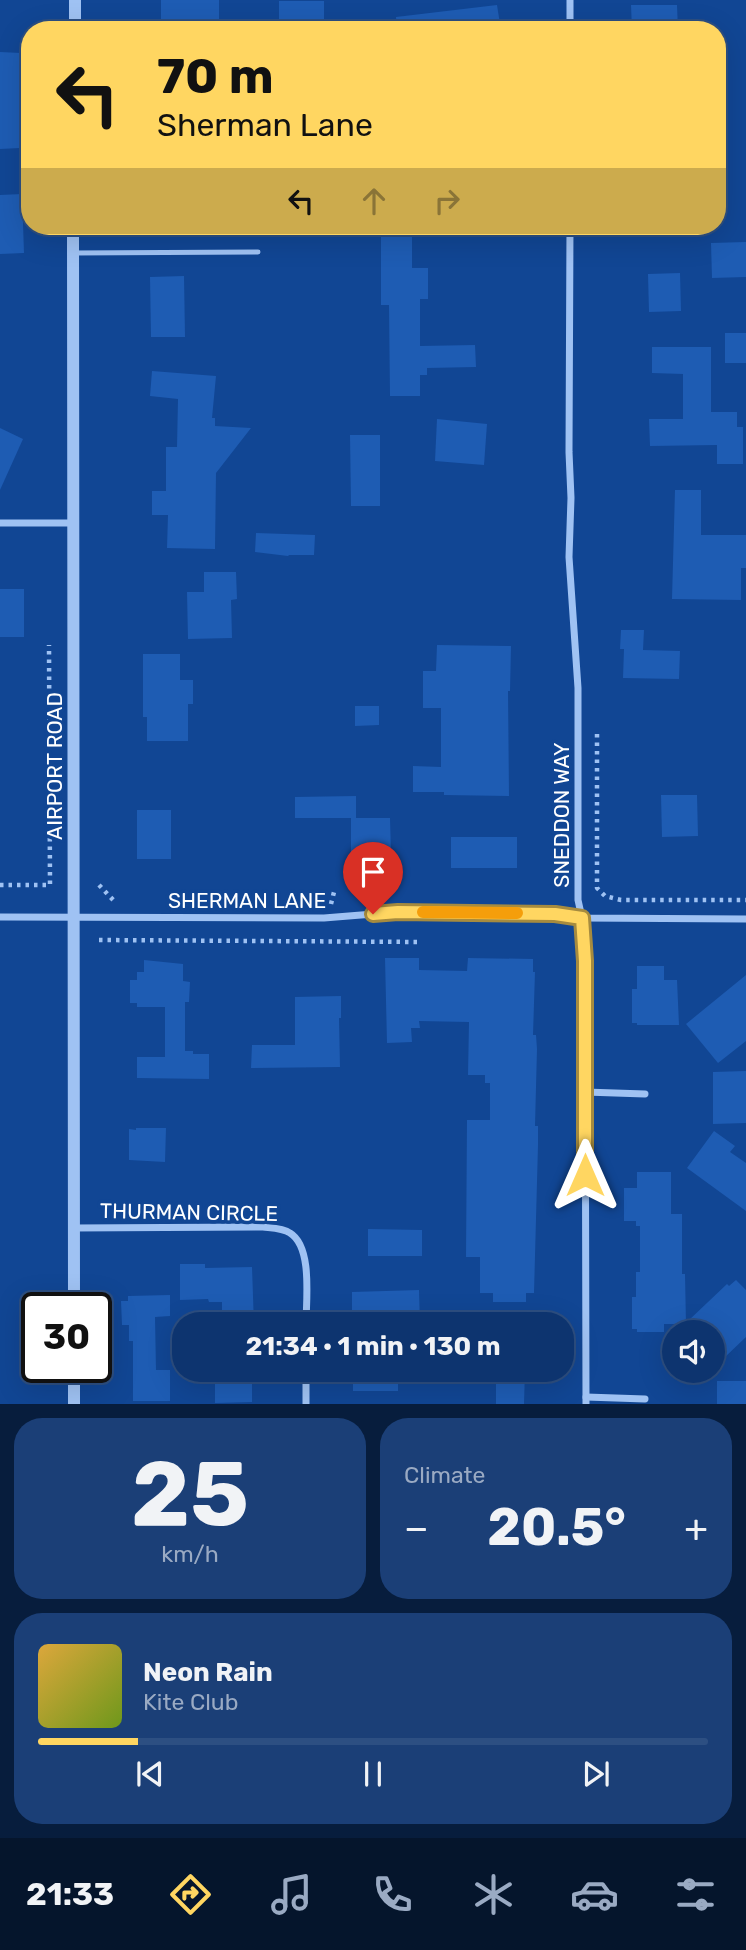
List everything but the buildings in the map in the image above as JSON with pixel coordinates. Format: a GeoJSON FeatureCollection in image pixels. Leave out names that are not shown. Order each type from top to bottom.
{"type":"FeatureCollection","features":[{"type":"Feature","properties":{"kind":"street"},"geometry":{"type":"LineString","coordinates":[[75,0],[75,21]]}},
{"type":"Feature","properties":{"kind":"street"},"geometry":{"type":"LineString","coordinates":[[570,0],[570,21]]}},
{"type":"Feature","properties":{"kind":"street","name":"AIRPORT ROAD"},"geometry":{"type":"LineString","coordinates":[[73,235],[74,1292]]}},
{"type":"Feature","properties":{"kind":"street","name":"SNEDDON WAY"},"geometry":{"type":"LineString","coordinates":[[570,235],[569,557],[578,688],[578,900],[585,961],[586,1401]]}},
{"type":"Feature","properties":{"kind":"street"},"geometry":{"type":"LineString","coordinates":[[0,523],[74,523]]}},
{"type":"Feature","properties":{"kind":"street","name":"SHERMAN LANE"},"geometry":{"type":"LineString","coordinates":[[0,917],[324,918],[398,912],[555,914],[582,918],[746,919]]}},
{"type":"Feature","properties":{"kind":"street"},"geometry":{"type":"LineString","coordinates":[[585,1092],[645,1094]]}},
{"type":"Feature","properties":{"kind":"street","name":"THURMAN CIRCLE"},"geometry":{"type":"LineString","coordinates":[[74,1228],[263,1227],[284,1230],[300,1242],[305,1260],[306,1312]]}},
{"type":"Feature","properties":{"kind":"street"},"geometry":{"type":"LineString","coordinates":[[306,1382],[306,1404]]}},
{"type":"Feature","properties":{"kind":"street"},"geometry":{"type":"LineString","coordinates":[[74,1383],[74,1404]]}},
{"type":"Feature","properties":{"kind":"street"},"geometry":{"type":"LineString","coordinates":[[586,1401],[645,1399]]}},
{"type":"Feature","properties":{"kind":"lane"},"geometry":{"type":"LineString","coordinates":[[73,253],[258,252]]}},
{"type":"Feature","properties":{"kind":"path"},"geometry":{"type":"LineString","coordinates":[[0,885],[50,885],[49,645]]}},
{"type":"Feature","properties":{"kind":"path"},"geometry":{"type":"LineString","coordinates":[[597,734],[597,888],[605,896],[621,900],[746,900]]}},
{"type":"Feature","properties":{"kind":"path"},"geometry":{"type":"LineString","coordinates":[[99,940],[421,942]]}},
{"type":"Feature","properties":{"kind":"slow traffic"},"geometry":{"type":"LineString","coordinates":[[423,912],[517,913]]}},
{"type":"Feature","properties":{"kind":"route"},"geometry":{"type":"LineString","coordinates":[[373,914],[555,914],[582,918],[585,961],[585,1175]]}}]}
